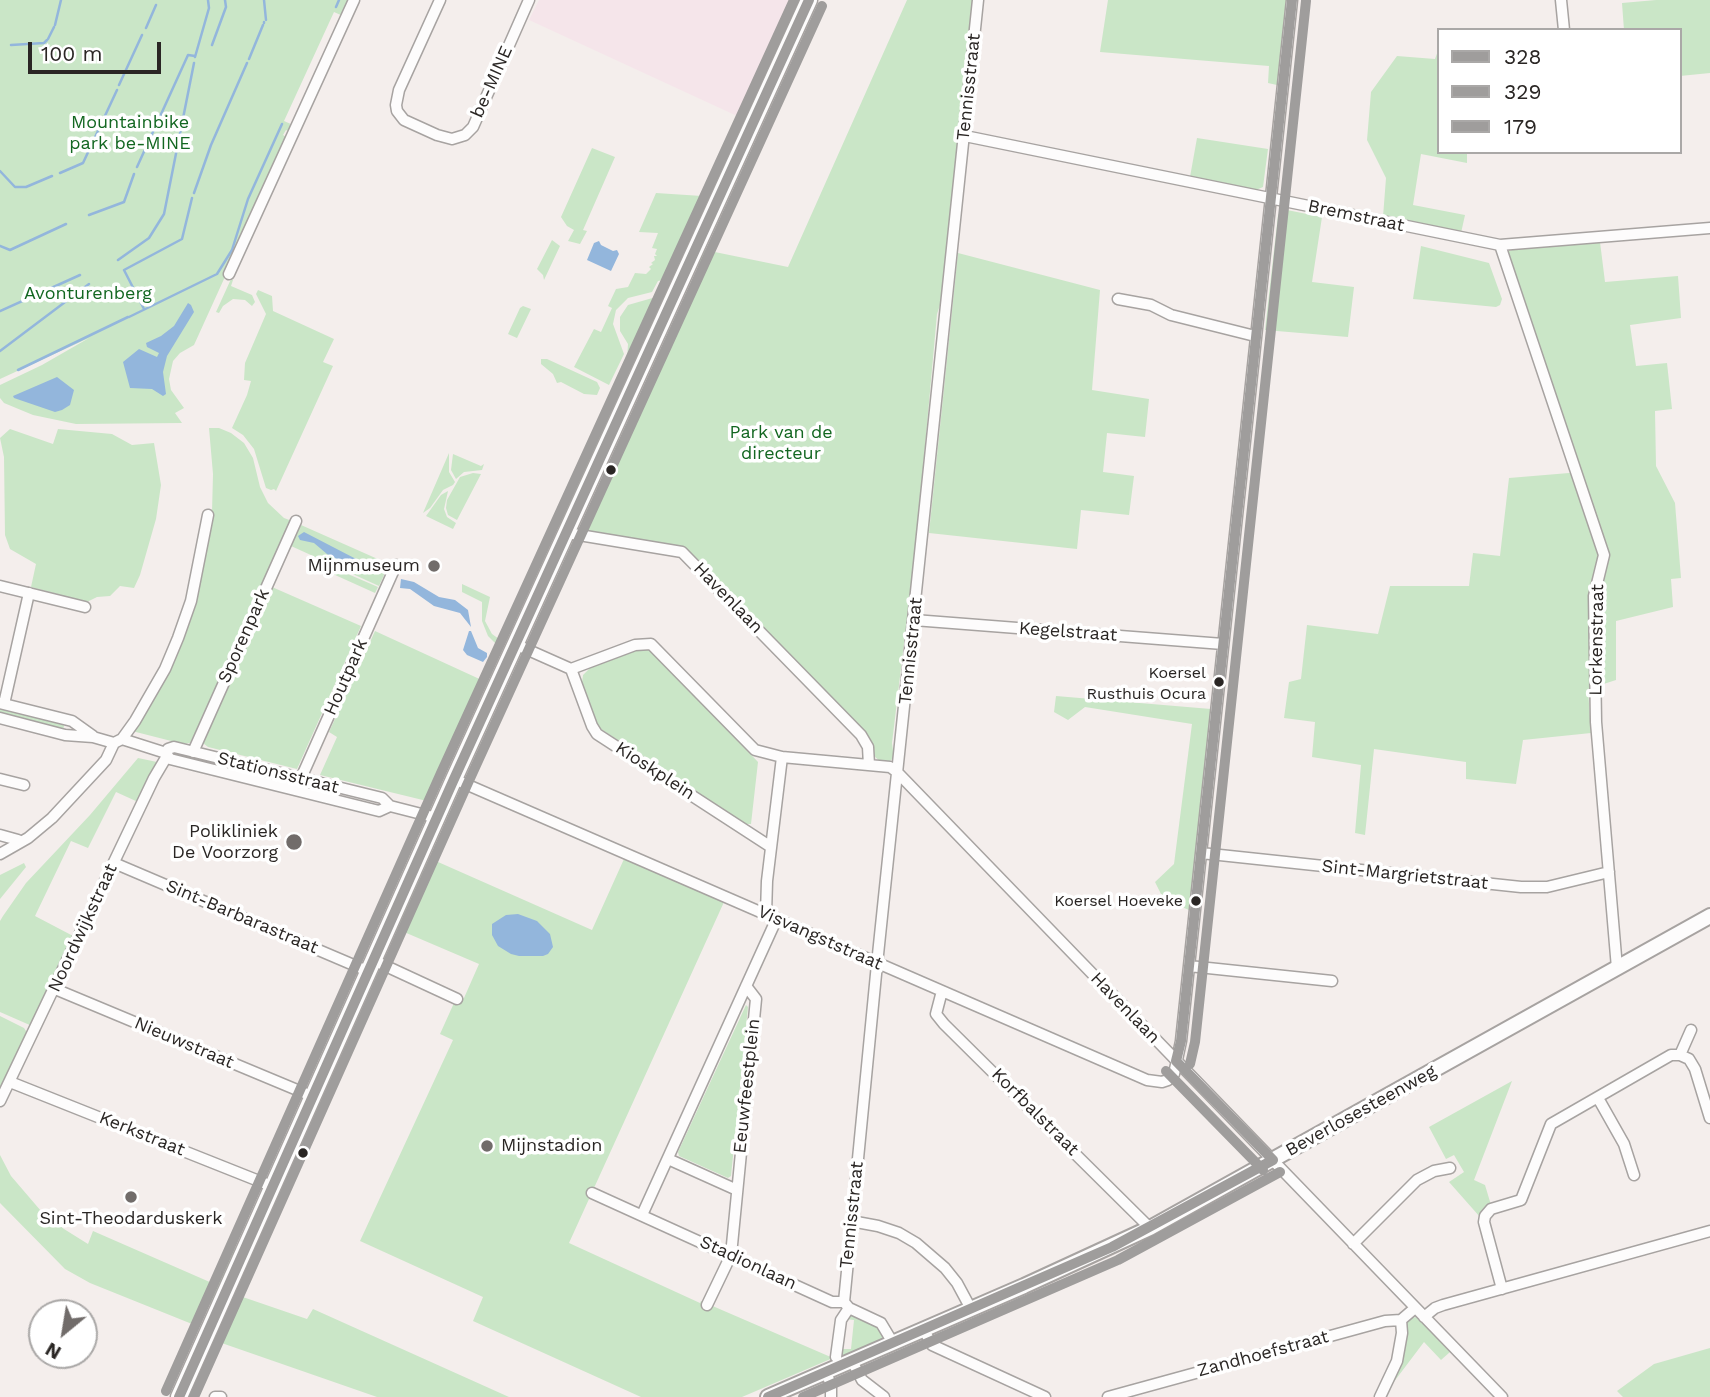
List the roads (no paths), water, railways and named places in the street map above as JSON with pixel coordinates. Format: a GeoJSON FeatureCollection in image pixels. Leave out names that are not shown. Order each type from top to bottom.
{"type":"FeatureCollection","features":[{"type":"Feature","properties":{"kind":"main road"},"geometry":{"type":"LineString","coordinates":[[179,1397],[454,779],[809,0]]}},
{"type":"Feature","properties":{"kind":"street"},"geometry":{"type":"LineString","coordinates":[[229,274],[354,0]]}},
{"type":"Feature","properties":{"kind":"street","name":"be-MINE"},"geometry":{"type":"LineString","coordinates":[[440,0],[396,100],[397,111],[411,124],[452,139],[469,132],[529,0]]}},
{"type":"Feature","properties":{"kind":"street","name":"Tennisstraat"},"geometry":{"type":"LineString","coordinates":[[836,1357],[846,1305],[851,1221],[978,0]]}},
{"type":"Feature","properties":{"kind":"street"},"geometry":{"type":"LineString","coordinates":[[1176,1061],[1181,1041],[1292,0]]}},
{"type":"Feature","properties":{"kind":"street"},"geometry":{"type":"LineString","coordinates":[[1561,0],[1564,28]]}},
{"type":"Feature","properties":{"kind":"street","name":"Bremstraat"},"geometry":{"type":"LineString","coordinates":[[965,136],[1500,245],[1710,228]]}},
{"type":"Feature","properties":{"kind":"street","name":"Lorkenstraat"},"geometry":{"type":"LineString","coordinates":[[1500,245],[1604,555],[1594,596],[1596,708],[1617,968]]}},
{"type":"Feature","properties":{"kind":"street"},"geometry":{"type":"LineString","coordinates":[[1118,299],[1151,305],[1171,315],[1255,336]]}},
{"type":"Feature","properties":{"kind":"street"},"geometry":{"type":"LineString","coordinates":[[0,853],[28,838],[52,818],[106,760],[153,690],[178,638],[191,601],[208,515]]}},
{"type":"Feature","properties":{"kind":"street","name":"Sporenpark"},"geometry":{"type":"LineString","coordinates":[[193,752],[296,520]]}},
{"type":"Feature","properties":{"kind":"street","name":"Havenlaan"},"geometry":{"type":"LineString","coordinates":[[567,533],[682,552],[861,735],[868,747],[869,765]]}},
{"type":"Feature","properties":{"kind":"street","name":"Houtpark"},"geometry":{"type":"LineString","coordinates":[[295,790],[396,565]]}},
{"type":"Feature","properties":{"kind":"street"},"geometry":{"type":"LineString","coordinates":[[0,586],[85,607]]}},
{"type":"Feature","properties":{"kind":"street"},"geometry":{"type":"LineString","coordinates":[[2,703],[29,593]]}},
{"type":"Feature","properties":{"kind":"street","name":"Kegelstraat"},"geometry":{"type":"LineString","coordinates":[[914,621],[1223,644]]}},
{"type":"Feature","properties":{"kind":"street"},"geometry":{"type":"LineString","coordinates":[[517,645],[571,669],[635,645],[651,644],[755,750],[776,756],[890,767],[897,772]]}},
{"type":"Feature","properties":{"kind":"street","name":"Kioskplein"},"geometry":{"type":"LineString","coordinates":[[571,669],[597,734],[771,847]]}},
{"type":"Feature","properties":{"kind":"street","name":"Stationsstraat"},"geometry":{"type":"LineString","coordinates":[[2,703],[72,721],[93,737]]}},
{"type":"Feature","properties":{"kind":"street","name":"Stationsstraat"},"geometry":{"type":"LineString","coordinates":[[0,719],[65,735],[118,741],[379,811],[390,806]]}},
{"type":"Feature","properties":{"kind":"street","name":"Stationsstraat"},"geometry":{"type":"LineString","coordinates":[[166,755],[168,749],[174,747],[382,798],[390,806],[437,818]]}},
{"type":"Feature","properties":{"kind":"street","name":"Noordwijkstraat"},"geometry":{"type":"LineString","coordinates":[[0,1101],[166,755]]}},
{"type":"Feature","properties":{"kind":"street"},"geometry":{"type":"LineString","coordinates":[[766,914],[776,756]]}},
{"type":"Feature","properties":{"kind":"street","name":"Havenlaan"},"geometry":{"type":"LineString","coordinates":[[897,772],[1502,1397]]}},
{"type":"Feature","properties":{"kind":"street"},"geometry":{"type":"LineString","coordinates":[[0,779],[23,785]]}},
{"type":"Feature","properties":{"kind":"street","name":"Visvangststraat"},"geometry":{"type":"LineString","coordinates":[[454,779],[1147,1080],[1168,1080],[1174,1073],[1176,1061]]}},
{"type":"Feature","properties":{"kind":"street"},"geometry":{"type":"LineString","coordinates":[[0,835],[18,840]]}},
{"type":"Feature","properties":{"kind":"street","name":"Sint-Margrietstraat"},"geometry":{"type":"LineString","coordinates":[[1201,853],[1521,887],[1547,887],[1609,872]]}},
{"type":"Feature","properties":{"kind":"street","name":"Sint-Barbarastraat"},"geometry":{"type":"LineString","coordinates":[[114,863],[457,999]]}},
{"type":"Feature","properties":{"kind":"street","name":"Beverlosesteenweg"},"geometry":{"type":"LineString","coordinates":[[768,1397],[1150,1228],[1710,916]]}},
{"type":"Feature","properties":{"kind":"street","name":"Eeuwfeestplein"},"geometry":{"type":"LineString","coordinates":[[642,1215],[777,918]]}},
{"type":"Feature","properties":{"kind":"street"},"geometry":{"type":"LineString","coordinates":[[1189,965],[1332,981]]}},
{"type":"Feature","properties":{"kind":"street","name":"Eeuwfeestplein"},"geometry":{"type":"LineString","coordinates":[[707,1305],[730,1255],[756,999],[746,986]]}},
{"type":"Feature","properties":{"kind":"street","name":"Nieuwstraat"},"geometry":{"type":"LineString","coordinates":[[55,989],[314,1097]]}},
{"type":"Feature","properties":{"kind":"street","name":"Korfbalstraat"},"geometry":{"type":"LineString","coordinates":[[942,990],[936,1014],[944,1024],[1150,1228]]}},
{"type":"Feature","properties":{"kind":"street"},"geometry":{"type":"LineString","coordinates":[[1680,1055],[1691,1030]]}},
{"type":"Feature","properties":{"kind":"street"},"geometry":{"type":"LineString","coordinates":[[1502,1289],[1484,1222],[1485,1216],[1491,1209],[1521,1200],[1551,1124],[1671,1055],[1689,1059],[1695,1069],[1710,1118]]}},
{"type":"Feature","properties":{"kind":"street","name":"Kerkstraat"},"geometry":{"type":"LineString","coordinates":[[10,1082],[274,1187]]}},
{"type":"Feature","properties":{"kind":"street"},"geometry":{"type":"LineString","coordinates":[[1598,1098],[1624,1144],[1634,1175]]}},
{"type":"Feature","properties":{"kind":"street"},"geometry":{"type":"LineString","coordinates":[[668,1159],[737,1190]]}},
{"type":"Feature","properties":{"kind":"street"},"geometry":{"type":"LineString","coordinates":[[1353,1244],[1417,1180],[1434,1171],[1450,1168]]}},
{"type":"Feature","properties":{"kind":"street","name":"Stadionlaan"},"geometry":{"type":"LineString","coordinates":[[592,1193],[846,1305],[881,1323],[893,1343]]}},
{"type":"Feature","properties":{"kind":"street"},"geometry":{"type":"LineString","coordinates":[[851,1221],[899,1233],[916,1243],[945,1268],[957,1283],[971,1309]]}},
{"type":"Feature","properties":{"kind":"street"},"geometry":{"type":"LineString","coordinates":[[1424,1317],[1435,1308],[1710,1231]]}},
{"type":"Feature","properties":{"kind":"street"},"geometry":{"type":"LineString","coordinates":[[1380,1397],[1397,1361],[1402,1333],[1401,1320],[1415,1308]]}},
{"type":"Feature","properties":{"kind":"street","name":"Zandhoefstraat"},"geometry":{"type":"LineString","coordinates":[[1108,1397],[1385,1321],[1401,1320]]}},
{"type":"Feature","properties":{"kind":"street"},"geometry":{"type":"LineString","coordinates":[[924,1329],[932,1345],[1045,1397]]}},
{"type":"Feature","properties":{"kind":"street"},"geometry":{"type":"LineString","coordinates":[[852,1361],[862,1380],[884,1397]]}},
{"type":"Feature","properties":{"kind":"street"},"geometry":{"type":"LineString","coordinates":[[826,1372],[831,1385],[831,1397]]}},
{"type":"Feature","properties":{"kind":"street"},"geometry":{"type":"LineString","coordinates":[[215,1397],[221,1397]]}},
{"type":"Feature","properties":{"kind":"water"},"geometry":{"type":"Polygon","coordinates":[[[599,241],[613,251],[617,250],[619,254],[611,271],[587,260],[594,243],[599,241]]]}},
{"type":"Feature","properties":{"kind":"water"},"geometry":{"type":"Polygon","coordinates":[[[188,303],[194,312],[167,356],[163,372],[166,394],[163,396],[152,389],[130,388],[123,362],[139,349],[157,357],[159,353],[147,347],[146,343],[174,326],[188,303]]]}},
{"type":"Feature","properties":{"kind":"water"},"geometry":{"type":"Polygon","coordinates":[[[57,377],[74,390],[70,405],[62,410],[55,412],[13,396],[57,377]]]}},
{"type":"Feature","properties":{"kind":"water"},"geometry":{"type":"Polygon","coordinates":[[[304,532],[358,560],[375,564],[378,566],[377,571],[372,573],[356,569],[327,554],[314,543],[300,540],[298,536],[304,532]]]}},
{"type":"Feature","properties":{"kind":"water"},"geometry":{"type":"Polygon","coordinates":[[[401,579],[414,582],[439,597],[455,600],[468,610],[471,627],[460,613],[434,606],[410,589],[400,588],[401,579]]]}},
{"type":"Feature","properties":{"kind":"water"},"geometry":{"type":"Polygon","coordinates":[[[469,631],[478,648],[487,653],[483,662],[467,655],[463,650],[469,631]]]}},
{"type":"Feature","properties":{"kind":"water"},"geometry":{"type":"Polygon","coordinates":[[[518,914],[537,921],[550,934],[553,947],[548,954],[519,956],[498,946],[492,935],[492,924],[506,915],[518,914]]]}},
{"type":"Feature","properties":{"kind":"waterway"},"geometry":{"type":"LineString","coordinates":[[55,25],[61,0]]}},
{"type":"Feature","properties":{"kind":"waterway"},"geometry":{"type":"LineString","coordinates":[[195,57],[209,8],[208,0]]}},
{"type":"Feature","properties":{"kind":"waterway"},"geometry":{"type":"LineString","coordinates":[[212,45],[226,7],[225,0]]}},
{"type":"Feature","properties":{"kind":"waterway"},"geometry":{"type":"LineString","coordinates":[[264,0],[266,20]]}},
{"type":"Feature","properties":{"kind":"waterway"},"geometry":{"type":"LineString","coordinates":[[336,7],[339,0]]}},
{"type":"Feature","properties":{"kind":"waterway"},"geometry":{"type":"LineString","coordinates":[[146,28],[156,5]]}},
{"type":"Feature","properties":{"kind":"waterway"},"geometry":{"type":"LineString","coordinates":[[249,59],[263,25]]}},
{"type":"Feature","properties":{"kind":"waterway"},"geometry":{"type":"LineString","coordinates":[[48,39],[54,27]]}},
{"type":"Feature","properties":{"kind":"waterway"},"geometry":{"type":"LineString","coordinates":[[119,85],[142,35]]}},
{"type":"Feature","properties":{"kind":"waterway"},"geometry":{"type":"LineString","coordinates":[[11,45],[44,43],[47,40]]}},
{"type":"Feature","properties":{"kind":"waterway"},"geometry":{"type":"LineString","coordinates":[[137,167],[188,55],[195,56]]}},
{"type":"Feature","properties":{"kind":"waterway"},"geometry":{"type":"LineString","coordinates":[[118,260],[149,238],[164,214],[194,63]]}},
{"type":"Feature","properties":{"kind":"waterway"},"geometry":{"type":"LineString","coordinates":[[194,193],[211,145],[247,63]]}},
{"type":"Feature","properties":{"kind":"waterway"},"geometry":{"type":"LineString","coordinates":[[60,173],[83,163],[117,90]]}},
{"type":"Feature","properties":{"kind":"waterway"},"geometry":{"type":"LineString","coordinates":[[129,317],[217,274],[232,250],[248,199],[282,124]]}},
{"type":"Feature","properties":{"kind":"waterway"},"geometry":{"type":"LineString","coordinates":[[0,171],[15,187],[26,187],[52,176]]}},
{"type":"Feature","properties":{"kind":"waterway"},"geometry":{"type":"LineString","coordinates":[[89,215],[124,202],[134,174]]}},
{"type":"Feature","properties":{"kind":"waterway"},"geometry":{"type":"LineString","coordinates":[[144,309],[124,270],[182,239],[192,198]]}},
{"type":"Feature","properties":{"kind":"waterway"},"geometry":{"type":"LineString","coordinates":[[0,246],[10,250],[66,224]]}},
{"type":"Feature","properties":{"kind":"waterway"},"geometry":{"type":"LineString","coordinates":[[0,311],[80,275]]}},
{"type":"Feature","properties":{"kind":"waterway"},"geometry":{"type":"LineString","coordinates":[[0,351],[89,284]]}},
{"type":"Feature","properties":{"kind":"waterway"},"geometry":{"type":"LineString","coordinates":[[18,370],[128,317]]}},
{"type":"Feature","properties":{"kind":"place","name":"Mijnmuseum"},"geometry":{"type":"Point","coordinates":[434,566]}},
{"type":"Feature","properties":{"kind":"place","name":"Koersel Rusthuis Ocura"},"geometry":{"type":"Point","coordinates":[1219,682]}},
{"type":"Feature","properties":{"kind":"place","name":"Polikliniek De Voorzorg"},"geometry":{"type":"Point","coordinates":[294,842]}},
{"type":"Feature","properties":{"kind":"place","name":"Koersel Hoeveke"},"geometry":{"type":"Point","coordinates":[1196,901]}},
{"type":"Feature","properties":{"kind":"place","name":"Mijnstadion"},"geometry":{"type":"Point","coordinates":[487,1146]}},
{"type":"Feature","properties":{"kind":"place","name":"Sint-Theodarduskerk"},"geometry":{"type":"Point","coordinates":[131,1197]}},
{"type":"Feature","properties":{"kind":"park label","name":"Mountainbike park be-MINE"},"geometry":{"type":"Point","coordinates":[130,133]}},
{"type":"Feature","properties":{"kind":"park label","name":"Avonturenberg"},"geometry":{"type":"Point","coordinates":[88,294]}},
{"type":"Feature","properties":{"kind":"park label","name":"Park van de directeur"},"geometry":{"type":"Point","coordinates":[781,443]}}]}
